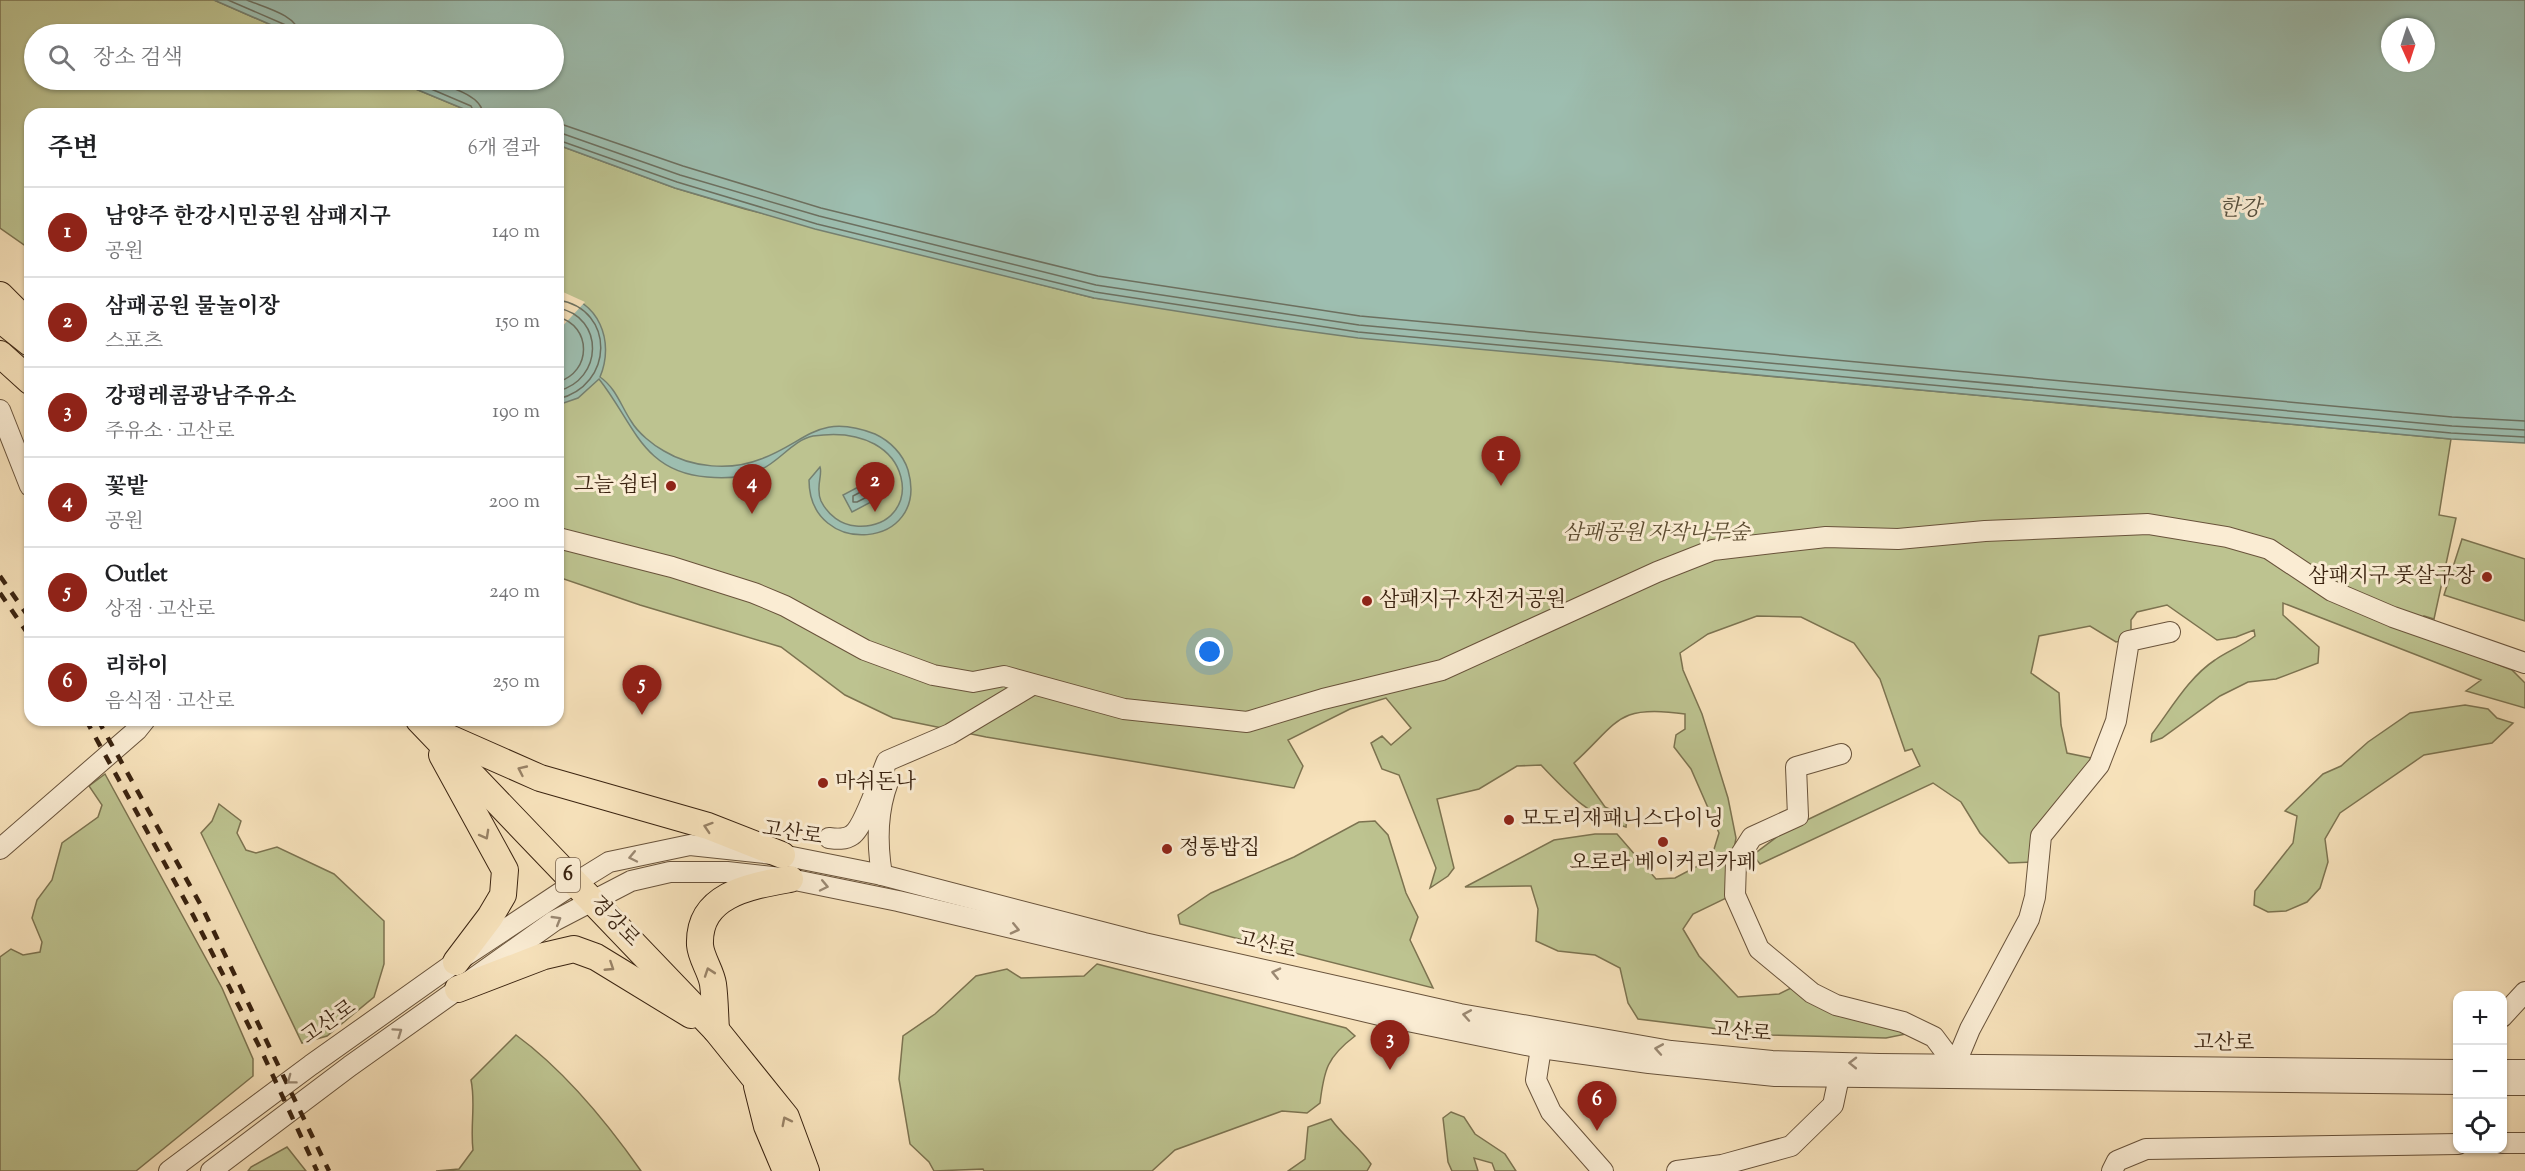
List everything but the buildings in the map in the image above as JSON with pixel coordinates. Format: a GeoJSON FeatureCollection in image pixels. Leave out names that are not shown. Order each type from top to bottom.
{"type":"FeatureCollection","features":[{"type":"Feature","properties":{"kind":"main road"},"geometry":{"type":"LineString","coordinates":[[0,295],[24,319]]}},
{"type":"Feature","properties":{"kind":"main road"},"geometry":{"type":"LineString","coordinates":[[0,319],[24,338]]}},
{"type":"Feature","properties":{"kind":"main road"},"geometry":{"type":"LineString","coordinates":[[0,354],[24,376]]}},
{"type":"Feature","properties":{"kind":"main road"},"geometry":{"type":"LineString","coordinates":[[424,726],[506,870],[503,895],[490,917],[456,962]]}},
{"type":"Feature","properties":{"kind":"main road","name":"경강로"},"geometry":{"type":"LineString","coordinates":[[425,726],[716,1030],[786,1117],[806,1171]]}},
{"type":"Feature","properties":{"kind":"main road"},"geometry":{"type":"LineString","coordinates":[[427,726],[540,778],[708,826],[782,855]]}},
{"type":"Feature","properties":{"kind":"main road"},"geometry":{"type":"LineString","coordinates":[[716,1030],[712,982],[700,946],[704,918],[720,900],[752,886],[790,879]]}},
{"type":"Feature","properties":{"kind":"main road"},"geometry":{"type":"LineString","coordinates":[[458,989],[544,956],[574,949],[596,957],[716,1030]]}},
{"type":"Feature","properties":{"kind":"main road","name":"경강로"},"geometry":{"type":"LineString","coordinates":[[754,1077],[767,1126],[786,1171]]}},
{"type":"Feature","properties":{"kind":"street"},"geometry":{"type":"LineString","coordinates":[[0,410],[24,471]]}},
{"type":"Feature","properties":{"kind":"street"},"geometry":{"type":"LineString","coordinates":[[564,540],[672,567],[754,594],[785,606],[865,650],[933,675],[973,682],[1004,676],[1124,709],[1247,722],[1323,699],[1442,670],[1657,572],[1713,550],[1826,537],[1898,539],[1985,531],[2148,524],[2226,537],[2269,549],[2332,591],[2393,617],[2525,663]]}},
{"type":"Feature","properties":{"kind":"street"},"geometry":{"type":"LineString","coordinates":[[1954,1065],[1970,1029],[2030,919],[2036,897],[2041,836],[2099,765],[2116,721],[2129,641],[2170,632]]}},
{"type":"Feature","properties":{"kind":"street"},"geometry":{"type":"LineString","coordinates":[[829,838],[840,840],[853,835],[865,817],[887,761],[950,734],[1032,685]]}},
{"type":"Feature","properties":{"kind":"street"},"geometry":{"type":"LineString","coordinates":[[0,849],[140,726]]}},
{"type":"Feature","properties":{"kind":"street"},"geometry":{"type":"LineString","coordinates":[[882,875],[878,849],[887,784],[898,765],[935,749],[950,734]]}},
{"type":"Feature","properties":{"kind":"street"},"geometry":{"type":"LineString","coordinates":[[1841,754],[1797,767],[1798,816],[1752,837],[1736,862],[1735,895],[1759,949],[1803,986],[1836,1005],[1904,1022],[1934,1037],[1954,1065]]}},
{"type":"Feature","properties":{"kind":"street","name":"고산로"},"geometry":{"type":"LineString","coordinates":[[211,1171],[554,921],[609,862],[690,845],[782,855],[882,875],[1144,944],[1472,1017],[1671,1051],[1772,1061],[2453,1070]]}},
{"type":"Feature","properties":{"kind":"street","name":"고산로"},"geometry":{"type":"LineString","coordinates":[[169,1171],[311,1065],[456,962],[584,891],[670,872],[727,872],[790,879],[898,901],[1388,1017],[1541,1048],[1649,1063],[1774,1076],[2453,1084]]}},
{"type":"Feature","properties":{"kind":"street"},"geometry":{"type":"LineString","coordinates":[[2507,1012],[2525,992]]}},
{"type":"Feature","properties":{"kind":"street"},"geometry":{"type":"LineString","coordinates":[[1541,1048],[1536,1080],[1551,1112],[1603,1171]]}},
{"type":"Feature","properties":{"kind":"street"},"geometry":{"type":"LineString","coordinates":[[2507,1070],[2525,1071]]}},
{"type":"Feature","properties":{"kind":"street"},"geometry":{"type":"LineString","coordinates":[[1677,1171],[1722,1165],[1791,1146],[1833,1105],[1839,1077]]}},
{"type":"Feature","properties":{"kind":"street"},"geometry":{"type":"LineString","coordinates":[[2507,1085],[2525,1085]]}},
{"type":"Feature","properties":{"kind":"street"},"geometry":{"type":"LineString","coordinates":[[2507,1143],[2525,1143]]}},
{"type":"Feature","properties":{"kind":"street"},"geometry":{"type":"LineString","coordinates":[[2112,1171],[2117,1161],[2146,1149],[2453,1144]]}},
{"type":"Feature","properties":{"kind":"green space"},"geometry":{"type":"Polygon","coordinates":[[[0,0],[214,0],[269,24],[24,24],[24,90],[418,90],[462,108],[24,108],[24,245],[0,228],[0,0]]]}},
{"type":"Feature","properties":{"kind":"green space","name":"삼패공원 자작나무숲"},"geometry":{"type":"Polygon","coordinates":[[[564,147],[675,188],[745,209],[1094,298],[1637,364],[2451,439],[2439,515],[2456,518],[2434,619],[2424,616],[2421,635],[2512,670],[2525,683],[2525,708],[2466,691],[2481,680],[2283,603],[2283,615],[2319,647],[2318,663],[2276,679],[2248,682],[2220,696],[2162,738],[2151,742],[2152,734],[2197,675],[2215,660],[2255,636],[2254,630],[2236,637],[2217,640],[2167,605],[2137,612],[2131,620],[2131,639],[2116,642],[2090,626],[2039,636],[2031,673],[2059,693],[2061,725],[2067,753],[2101,760],[2035,862],[2009,863],[1980,833],[1961,802],[1933,783],[1760,864],[1753,855],[1786,830],[1920,766],[1912,749],[1905,751],[1880,679],[1854,643],[1801,617],[1757,616],[1708,634],[1680,653],[1683,670],[1702,714],[1728,798],[1736,838],[1730,872],[1734,903],[1726,898],[1693,914],[1683,929],[1699,956],[1738,997],[1779,994],[1797,985],[1904,1027],[1906,1034],[1886,1038],[1767,1035],[1638,1019],[1628,1003],[1620,968],[1595,955],[1558,951],[1536,941],[1538,909],[1531,886],[1465,887],[1554,840],[1595,834],[1617,834],[1656,879],[1675,878],[1711,859],[1719,833],[1691,769],[1674,747],[1676,735],[1685,729],[1685,714],[1645,712],[1631,714],[1620,719],[1574,763],[1605,807],[1627,817],[1626,827],[1601,817],[1579,802],[1541,765],[1517,766],[1479,789],[1437,799],[1454,868],[1448,876],[1430,888],[1436,868],[1399,775],[1382,769],[1371,743],[1382,736],[1391,745],[1411,728],[1386,698],[1350,709],[1288,740],[1303,766],[1294,788],[986,737],[893,718],[845,695],[781,647],[640,605],[564,579],[564,147]]]}},
{"type":"Feature","properties":{"kind":"green space","name":"삼패지구 풋살구장"},"geometry":{"type":"Polygon","coordinates":[[[2462,539],[2525,559],[2525,621],[2444,595],[2462,539]]]}},
{"type":"Feature","properties":{"kind":"green space"},"geometry":{"type":"Polygon","coordinates":[[[2465,705],[2488,709],[2497,718],[2513,723],[2492,743],[2424,755],[2340,813],[2325,839],[2328,862],[2320,888],[2307,902],[2286,911],[2268,912],[2254,905],[2255,891],[2293,843],[2297,816],[2285,811],[2323,774],[2341,766],[2368,742],[2410,713],[2465,705]]]}},
{"type":"Feature","properties":{"kind":"green space"},"geometry":{"type":"Polygon","coordinates":[[[105,774],[222,988],[253,1059],[253,1076],[136,1171],[0,1171],[0,957],[11,949],[23,955],[40,952],[42,942],[32,918],[37,900],[52,880],[62,843],[98,817],[102,805],[89,786],[105,774]]]}},
{"type":"Feature","properties":{"kind":"green space"},"geometry":{"type":"Polygon","coordinates":[[[219,804],[241,821],[237,833],[246,850],[256,853],[277,847],[334,874],[384,921],[384,964],[374,997],[327,1036],[302,1043],[201,833],[212,821],[219,804]]]}},
{"type":"Feature","properties":{"kind":"green space"},"geometry":{"type":"Polygon","coordinates":[[[1375,821],[1388,835],[1406,893],[1418,917],[1410,940],[1433,988],[1180,924],[1178,915],[1211,893],[1294,857],[1359,822],[1375,821]]]}},
{"type":"Feature","properties":{"kind":"green space"},"geometry":{"type":"Polygon","coordinates":[[[1097,964],[1346,1028],[1355,1036],[1338,1051],[1328,1065],[1320,1103],[1307,1113],[1282,1111],[1175,1150],[1152,1171],[984,1171],[983,1169],[934,1171],[929,1162],[910,1144],[899,1079],[903,1036],[935,1014],[976,976],[1007,969],[1021,978],[1084,976],[1097,964]]]}},
{"type":"Feature","properties":{"kind":"green space"},"geometry":{"type":"Polygon","coordinates":[[[516,1035],[551,1064],[584,1098],[641,1171],[436,1171],[459,1169],[473,1150],[471,1080],[516,1035]]]}},
{"type":"Feature","properties":{"kind":"green space"},"geometry":{"type":"Polygon","coordinates":[[[1451,1112],[1464,1117],[1475,1134],[1505,1154],[1516,1171],[1495,1171],[1492,1163],[1474,1158],[1478,1171],[1452,1171],[1448,1162],[1443,1118],[1451,1112]]]}},
{"type":"Feature","properties":{"kind":"green space"},"geometry":{"type":"Polygon","coordinates":[[[1331,1119],[1371,1164],[1367,1171],[1288,1171],[1305,1159],[1308,1127],[1331,1119]]]}},
{"type":"Feature","properties":{"kind":"green space"},"geometry":{"type":"Polygon","coordinates":[[[287,1147],[306,1171],[248,1171],[251,1167],[287,1147]]]}},
{"type":"Feature","properties":{"kind":"water","name":"한강"},"geometry":{"type":"Polygon","coordinates":[[[214,0],[2525,0],[2525,443],[2451,439],[1358,338],[1094,298],[815,229],[675,188],[564,147],[564,108],[462,108],[418,90],[564,90],[564,24],[269,24],[214,0]]]}},
{"type":"Feature","properties":{"kind":"water"},"geometry":{"type":"Polygon","coordinates":[[[564,296],[584,304],[600,324],[606,350],[600,377],[614,392],[638,430],[675,457],[712,466],[737,465],[761,459],[826,428],[840,426],[856,428],[881,437],[891,444],[903,459],[908,470],[910,497],[902,516],[887,529],[867,535],[846,533],[828,523],[814,506],[809,480],[820,467],[819,496],[831,515],[840,521],[856,526],[879,523],[894,512],[902,496],[901,477],[892,459],[874,444],[848,435],[813,436],[799,442],[754,473],[734,477],[707,477],[685,473],[668,466],[653,455],[631,428],[599,379],[578,398],[564,403],[564,296]]]}},
{"type":"Feature","properties":{"kind":"water"},"geometry":{"type":"Polygon","coordinates":[[[881,475],[890,492],[852,512],[843,495],[881,475]]]}},
{"type":"Feature","properties":{"kind":"pier"},"geometry":{"type":"Polygon","coordinates":[[[564,292],[585,302],[564,325],[564,292]]]}},
{"type":"Feature","properties":{"kind":"railway"},"geometry":{"type":"LineString","coordinates":[[0,576],[24,610]]}},
{"type":"Feature","properties":{"kind":"railway"},"geometry":{"type":"LineString","coordinates":[[0,593],[24,628]]}},
{"type":"Feature","properties":{"kind":"railway"},"geometry":{"type":"LineString","coordinates":[[89,726],[193,915],[262,1052],[317,1171]]}},
{"type":"Feature","properties":{"kind":"railway"},"geometry":{"type":"LineString","coordinates":[[101,726],[203,909],[329,1171]]}},
{"type":"Feature","properties":{"kind":"place","name":"그늘 쉼터"},"geometry":{"type":"Point","coordinates":[671,486]}},
{"type":"Feature","properties":{"kind":"place","name":"남양주 한강시민공원 삼패지구"},"geometry":{"type":"Point","coordinates":[1501,486]}},
{"type":"Feature","properties":{"kind":"place","name":"삼패공원 물놀이장"},"geometry":{"type":"Point","coordinates":[875,512]}},
{"type":"Feature","properties":{"kind":"place","name":"꽃밭"},"geometry":{"type":"Point","coordinates":[752,514]}},
{"type":"Feature","properties":{"kind":"place","name":"삼패지구 풋살구장"},"geometry":{"type":"Point","coordinates":[2487,577]}},
{"type":"Feature","properties":{"kind":"place","name":"삼패지구 자전거공원"},"geometry":{"type":"Point","coordinates":[1367,601]}},
{"type":"Feature","properties":{"kind":"place","name":"Outlet"},"geometry":{"type":"Point","coordinates":[642,715]}},
{"type":"Feature","properties":{"kind":"place","name":"마쉬돈나"},"geometry":{"type":"Point","coordinates":[823,783]}},
{"type":"Feature","properties":{"kind":"place","name":"모도리재패니스다이닝"},"geometry":{"type":"Point","coordinates":[1509,820]}},
{"type":"Feature","properties":{"kind":"place","name":"오로라 베이커리카페"},"geometry":{"type":"Point","coordinates":[1663,842]}},
{"type":"Feature","properties":{"kind":"place","name":"정통밥집"},"geometry":{"type":"Point","coordinates":[1167,849]}},
{"type":"Feature","properties":{"kind":"place","name":"강평레콤광남주유소"},"geometry":{"type":"Point","coordinates":[1390,1070]}},
{"type":"Feature","properties":{"kind":"place","name":"리하이"},"geometry":{"type":"Point","coordinates":[1597,1131]}}]}
